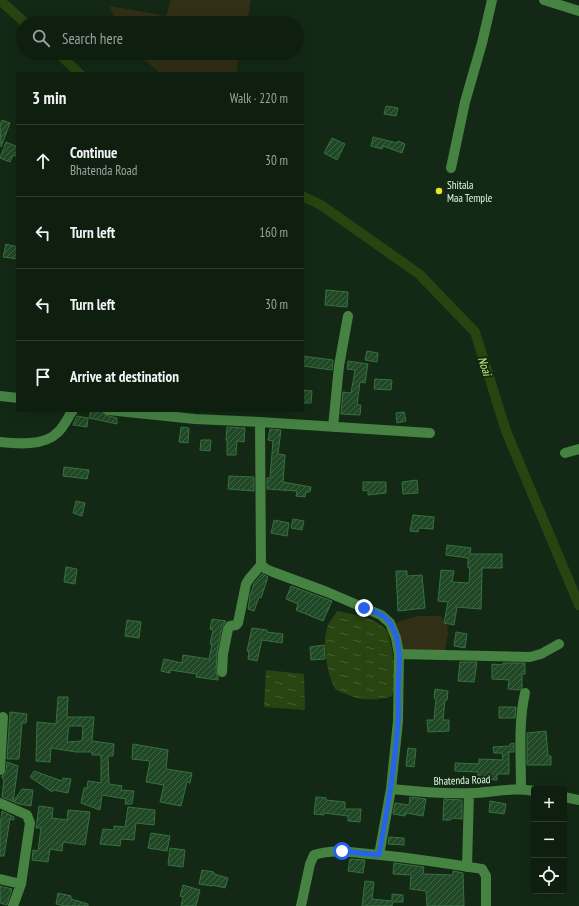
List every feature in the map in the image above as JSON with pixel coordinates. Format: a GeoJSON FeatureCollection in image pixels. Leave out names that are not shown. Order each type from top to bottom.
{"type":"FeatureCollection","features":[{"type":"Feature","properties":{"kind":"street"},"geometry":{"type":"LineString","coordinates":[[451,168],[465,102],[482,43],[492,0]]}},
{"type":"Feature","properties":{"kind":"street"},"geometry":{"type":"LineString","coordinates":[[544,0],[579,11]]}},
{"type":"Feature","properties":{"kind":"street"},"geometry":{"type":"LineString","coordinates":[[332,427],[338,366],[348,316]]}},
{"type":"Feature","properties":{"kind":"street"},"geometry":{"type":"LineString","coordinates":[[0,396],[16,398]]}},
{"type":"Feature","properties":{"kind":"street"},"geometry":{"type":"LineString","coordinates":[[0,442],[30,443],[52,437],[58,433],[72,412]]}},
{"type":"Feature","properties":{"kind":"street"},"geometry":{"type":"LineString","coordinates":[[127,412],[195,419],[430,433]]}},
{"type":"Feature","properties":{"kind":"street"},"geometry":{"type":"LineString","coordinates":[[222,672],[223,654],[228,629],[230,626],[236,626],[238,623],[246,584],[261,565],[260,422]]}},
{"type":"Feature","properties":{"kind":"street"},"geometry":{"type":"LineString","coordinates":[[565,453],[579,449]]}},
{"type":"Feature","properties":{"kind":"street"},"geometry":{"type":"LineString","coordinates":[[261,565],[273,572],[327,592],[381,615],[390,623],[396,638],[399,654],[398,721],[391,789],[379,855]]}},
{"type":"Feature","properties":{"kind":"street"},"geometry":{"type":"LineString","coordinates":[[399,654],[530,657],[540,654],[559,644]]}},
{"type":"Feature","properties":{"kind":"street"},"geometry":{"type":"LineString","coordinates":[[521,789],[520,723],[525,692]]}},
{"type":"Feature","properties":{"kind":"street"},"geometry":{"type":"LineString","coordinates":[[0,770],[3,717]]}},
{"type":"Feature","properties":{"kind":"street","name":"Bhatenda Road"},"geometry":{"type":"LineString","coordinates":[[391,789],[430,793],[469,793],[521,789],[531,791]]}},
{"type":"Feature","properties":{"kind":"street"},"geometry":{"type":"LineString","coordinates":[[467,867],[469,793]]}},
{"type":"Feature","properties":{"kind":"street"},"geometry":{"type":"LineString","coordinates":[[567,798],[579,800]]}},
{"type":"Feature","properties":{"kind":"street"},"geometry":{"type":"LineString","coordinates":[[0,804],[27,815],[30,823],[21,884],[13,906]]}},
{"type":"Feature","properties":{"kind":"street"},"geometry":{"type":"LineString","coordinates":[[301,906],[310,864],[314,855],[330,851],[412,858],[482,869],[486,876],[486,906]]}},
{"type":"Feature","properties":{"kind":"street"},"geometry":{"type":"LineString","coordinates":[[0,879],[21,884]]}},
{"type":"Feature","properties":{"kind":"shaded area"},"geometry":{"type":"Polygon","coordinates":[[[171,0],[251,0],[248,16],[166,16],[171,0]]]}},
{"type":"Feature","properties":{"kind":"shaded area"},"geometry":{"type":"Polygon","coordinates":[[[109,6],[166,16],[114,16],[109,6]]]}},
{"type":"Feature","properties":{"kind":"shaded area"},"geometry":{"type":"Polygon","coordinates":[[[145,60],[239,60],[236,72],[159,72],[145,60]]]}},
{"type":"Feature","properties":{"kind":"shaded area"},"geometry":{"type":"Polygon","coordinates":[[[418,616],[441,616],[443,623],[447,624],[448,632],[445,650],[452,652],[401,650],[395,623],[418,616]]]}},
{"type":"Feature","properties":{"kind":"water"},"geometry":{"type":"Polygon","coordinates":[[[337,611],[370,619],[387,630],[395,672],[392,696],[377,699],[355,698],[336,690],[330,677],[326,660],[325,642],[327,628],[337,611]]]}},
{"type":"Feature","properties":{"kind":"water"},"geometry":{"type":"Polygon","coordinates":[[[266,670],[304,674],[305,710],[264,707],[266,670]]]}},
{"type":"Feature","properties":{"kind":"building"},"geometry":{"type":"Polygon","coordinates":[[[386,106],[398,108],[396,116],[384,114],[386,106]]]}},
{"type":"Feature","properties":{"kind":"building"},"geometry":{"type":"Polygon","coordinates":[[[2,120],[10,123],[1,147],[0,124],[2,120]]]}},
{"type":"Feature","properties":{"kind":"building"},"geometry":{"type":"Polygon","coordinates":[[[373,137],[397,143],[398,141],[405,144],[402,153],[383,146],[382,149],[371,146],[373,137]]]}},
{"type":"Feature","properties":{"kind":"building"},"geometry":{"type":"Polygon","coordinates":[[[332,138],[345,144],[337,160],[324,153],[332,138]]]}},
{"type":"Feature","properties":{"kind":"building"},"geometry":{"type":"Polygon","coordinates":[[[6,142],[16,146],[16,156],[13,155],[10,162],[0,158],[6,142]]]}},
{"type":"Feature","properties":{"kind":"building"},"geometry":{"type":"Polygon","coordinates":[[[6,244],[16,246],[16,259],[3,257],[6,244]]]}},
{"type":"Feature","properties":{"kind":"building"},"geometry":{"type":"Polygon","coordinates":[[[326,290],[348,292],[347,307],[325,305],[326,290]]]}},
{"type":"Feature","properties":{"kind":"building"},"geometry":{"type":"Polygon","coordinates":[[[367,351],[378,353],[377,362],[365,360],[367,351]]]}},
{"type":"Feature","properties":{"kind":"building"},"geometry":{"type":"Polygon","coordinates":[[[304,356],[333,360],[332,370],[304,366],[304,356]]]}},
{"type":"Feature","properties":{"kind":"building"},"geometry":{"type":"Polygon","coordinates":[[[348,361],[368,364],[365,383],[360,382],[357,405],[361,405],[360,415],[341,414],[343,392],[351,393],[355,370],[347,369],[348,361]]]}},
{"type":"Feature","properties":{"kind":"building"},"geometry":{"type":"Polygon","coordinates":[[[375,379],[392,380],[391,390],[374,389],[375,379]]]}},
{"type":"Feature","properties":{"kind":"building"},"geometry":{"type":"Polygon","coordinates":[[[304,390],[312,391],[311,403],[304,403],[304,390]]]}},
{"type":"Feature","properties":{"kind":"building"},"geometry":{"type":"Polygon","coordinates":[[[90,412],[103,412],[105,415],[117,418],[117,424],[89,418],[90,412]]]}},
{"type":"Feature","properties":{"kind":"building"},"geometry":{"type":"Polygon","coordinates":[[[404,412],[406,421],[397,423],[396,413],[404,412]]]}},
{"type":"Feature","properties":{"kind":"building"},"geometry":{"type":"Polygon","coordinates":[[[77,416],[88,418],[87,427],[73,425],[77,416]]]}},
{"type":"Feature","properties":{"kind":"building"},"geometry":{"type":"Polygon","coordinates":[[[181,427],[189,428],[188,443],[179,442],[181,427]]]}},
{"type":"Feature","properties":{"kind":"building"},"geometry":{"type":"Polygon","coordinates":[[[227,427],[245,428],[244,442],[237,441],[236,455],[227,455],[227,427]]]}},
{"type":"Feature","properties":{"kind":"building"},"geometry":{"type":"Polygon","coordinates":[[[270,429],[281,430],[278,454],[285,455],[283,482],[311,487],[310,492],[306,492],[305,497],[296,496],[297,491],[267,489],[267,478],[270,478],[273,441],[268,440],[270,429]]]}},
{"type":"Feature","properties":{"kind":"building"},"geometry":{"type":"Polygon","coordinates":[[[201,440],[211,440],[210,451],[200,450],[201,440]]]}},
{"type":"Feature","properties":{"kind":"building"},"geometry":{"type":"Polygon","coordinates":[[[64,467],[89,470],[87,479],[63,476],[64,467]]]}},
{"type":"Feature","properties":{"kind":"building"},"geometry":{"type":"Polygon","coordinates":[[[229,476],[254,477],[254,491],[228,489],[229,476]]]}},
{"type":"Feature","properties":{"kind":"building"},"geometry":{"type":"Polygon","coordinates":[[[417,480],[418,493],[403,494],[402,482],[417,480]]]}},
{"type":"Feature","properties":{"kind":"building"},"geometry":{"type":"Polygon","coordinates":[[[363,482],[386,482],[386,493],[368,495],[368,490],[363,491],[363,482]]]}},
{"type":"Feature","properties":{"kind":"building"},"geometry":{"type":"Polygon","coordinates":[[[76,501],[85,503],[82,516],[73,513],[76,501]]]}},
{"type":"Feature","properties":{"kind":"building"},"geometry":{"type":"Polygon","coordinates":[[[413,515],[434,517],[433,529],[419,528],[418,532],[410,531],[413,515]]]}},
{"type":"Feature","properties":{"kind":"building"},"geometry":{"type":"Polygon","coordinates":[[[293,519],[304,521],[302,530],[291,528],[293,519]]]}},
{"type":"Feature","properties":{"kind":"building"},"geometry":{"type":"Polygon","coordinates":[[[274,520],[289,523],[287,536],[271,533],[274,520]]]}},
{"type":"Feature","properties":{"kind":"building"},"geometry":{"type":"Polygon","coordinates":[[[447,545],[471,548],[470,554],[502,554],[502,568],[482,568],[481,609],[457,607],[454,625],[444,623],[448,602],[438,601],[441,570],[454,571],[452,582],[469,583],[470,568],[468,568],[468,558],[446,555],[447,545]]]}},
{"type":"Feature","properties":{"kind":"building"},"geometry":{"type":"Polygon","coordinates":[[[66,567],[77,569],[75,584],[64,582],[66,567]]]}},
{"type":"Feature","properties":{"kind":"building"},"geometry":{"type":"Polygon","coordinates":[[[396,571],[407,571],[407,576],[422,575],[425,608],[398,611],[396,571]]]}},
{"type":"Feature","properties":{"kind":"building"},"geometry":{"type":"Polygon","coordinates":[[[262,574],[268,577],[261,598],[259,597],[254,611],[248,609],[250,596],[254,583],[262,574]]]}},
{"type":"Feature","properties":{"kind":"building"},"geometry":{"type":"Polygon","coordinates":[[[291,586],[332,601],[323,621],[296,610],[298,604],[286,599],[291,586]]]}},
{"type":"Feature","properties":{"kind":"building"},"geometry":{"type":"Polygon","coordinates":[[[212,619],[226,621],[222,627],[217,653],[216,672],[218,680],[196,677],[197,674],[170,670],[170,673],[161,671],[164,659],[182,663],[183,655],[209,659],[212,644],[210,644],[213,630],[210,629],[212,619]]]}},
{"type":"Feature","properties":{"kind":"building"},"geometry":{"type":"Polygon","coordinates":[[[127,620],[141,622],[139,638],[125,636],[127,620]]]}},
{"type":"Feature","properties":{"kind":"building"},"geometry":{"type":"Polygon","coordinates":[[[252,628],[283,634],[282,643],[262,640],[257,661],[248,659],[249,651],[247,651],[252,628]]]}},
{"type":"Feature","properties":{"kind":"building"},"geometry":{"type":"Polygon","coordinates":[[[456,632],[467,634],[465,648],[454,646],[456,632]]]}},
{"type":"Feature","properties":{"kind":"building"},"geometry":{"type":"Polygon","coordinates":[[[324,645],[325,659],[311,660],[310,647],[324,645]]]}},
{"type":"Feature","properties":{"kind":"building"},"geometry":{"type":"Polygon","coordinates":[[[460,662],[477,662],[474,682],[458,681],[460,662]]]}},
{"type":"Feature","properties":{"kind":"building"},"geometry":{"type":"Polygon","coordinates":[[[503,663],[525,663],[525,674],[522,674],[522,688],[520,690],[508,689],[509,680],[492,679],[492,664],[503,665],[503,663]]]}},
{"type":"Feature","properties":{"kind":"building"},"geometry":{"type":"Polygon","coordinates":[[[435,689],[448,691],[447,700],[445,700],[443,720],[449,720],[449,731],[428,732],[427,720],[434,720],[436,699],[434,698],[435,689]]]}},
{"type":"Feature","properties":{"kind":"building"},"geometry":{"type":"Polygon","coordinates":[[[58,697],[68,697],[67,717],[94,717],[92,741],[114,744],[113,756],[108,756],[109,784],[122,786],[121,790],[134,791],[132,804],[125,804],[126,799],[102,795],[100,810],[81,803],[84,788],[87,788],[88,781],[101,783],[101,755],[92,755],[92,752],[76,752],[51,748],[50,762],[36,761],[37,722],[56,724],[58,697]],[[69,726],[67,742],[82,741],[83,726],[69,726]]]}},
{"type":"Feature","properties":{"kind":"building"},"geometry":{"type":"Polygon","coordinates":[[[499,707],[516,707],[515,718],[499,718],[499,707]]]}},
{"type":"Feature","properties":{"kind":"building"},"geometry":{"type":"Polygon","coordinates":[[[10,712],[27,714],[26,723],[22,723],[19,759],[7,759],[10,712]]]}},
{"type":"Feature","properties":{"kind":"building"},"geometry":{"type":"Polygon","coordinates":[[[546,731],[548,756],[551,756],[551,765],[527,765],[527,733],[546,731]]]}},
{"type":"Feature","properties":{"kind":"building"},"geometry":{"type":"Polygon","coordinates":[[[514,743],[514,752],[509,752],[509,774],[497,774],[497,780],[478,779],[478,772],[455,771],[455,763],[479,764],[479,759],[503,760],[502,753],[494,753],[493,747],[510,746],[510,744],[514,743]]]}},
{"type":"Feature","properties":{"kind":"building"},"geometry":{"type":"Polygon","coordinates":[[[133,744],[168,750],[166,769],[192,773],[190,783],[187,782],[181,806],[160,802],[164,785],[146,782],[150,761],[132,759],[133,744]]]}},
{"type":"Feature","properties":{"kind":"building"},"geometry":{"type":"Polygon","coordinates":[[[408,748],[416,749],[414,767],[406,766],[408,748]]]}},
{"type":"Feature","properties":{"kind":"building"},"geometry":{"type":"Polygon","coordinates":[[[7,762],[18,766],[13,802],[2,797],[4,779],[2,776],[6,771],[7,762]]]}},
{"type":"Feature","properties":{"kind":"building"},"geometry":{"type":"Polygon","coordinates":[[[34,771],[62,781],[63,778],[71,779],[68,793],[53,790],[52,792],[30,777],[34,771]]]}},
{"type":"Feature","properties":{"kind":"building"},"geometry":{"type":"Polygon","coordinates":[[[22,789],[33,790],[31,806],[13,802],[22,789]]]}},
{"type":"Feature","properties":{"kind":"building"},"geometry":{"type":"Polygon","coordinates":[[[316,797],[326,798],[326,800],[345,802],[345,809],[361,809],[360,822],[348,821],[348,816],[324,813],[324,815],[314,814],[316,797]]]}},
{"type":"Feature","properties":{"kind":"building"},"geometry":{"type":"Polygon","coordinates":[[[410,797],[426,799],[423,816],[406,813],[405,816],[393,814],[395,803],[409,805],[410,797]]]}},
{"type":"Feature","properties":{"kind":"building"},"geometry":{"type":"Polygon","coordinates":[[[444,799],[462,800],[462,819],[451,818],[451,820],[443,820],[444,799]]]}},
{"type":"Feature","properties":{"kind":"building"},"geometry":{"type":"Polygon","coordinates":[[[490,801],[506,804],[504,814],[489,812],[490,801]]]}},
{"type":"Feature","properties":{"kind":"building"},"geometry":{"type":"Polygon","coordinates":[[[39,806],[53,808],[52,818],[67,820],[68,810],[90,812],[85,845],[63,842],[62,851],[50,849],[48,862],[32,860],[33,850],[38,851],[41,828],[36,828],[39,806]]]}},
{"type":"Feature","properties":{"kind":"building"},"geometry":{"type":"Polygon","coordinates":[[[128,807],[155,810],[154,825],[136,823],[134,840],[121,839],[120,846],[100,844],[103,829],[114,830],[114,826],[125,827],[128,807]]]}},
{"type":"Feature","properties":{"kind":"building"},"geometry":{"type":"Polygon","coordinates":[[[2,811],[14,817],[14,820],[10,819],[4,856],[0,856],[0,826],[2,811]]]}},
{"type":"Feature","properties":{"kind":"building"},"geometry":{"type":"Polygon","coordinates":[[[151,833],[170,836],[167,851],[148,848],[151,833]]]}},
{"type":"Feature","properties":{"kind":"building"},"geometry":{"type":"Polygon","coordinates":[[[389,837],[404,838],[404,845],[388,844],[389,837]]]}},
{"type":"Feature","properties":{"kind":"building"},"geometry":{"type":"Polygon","coordinates":[[[170,848],[185,850],[183,867],[168,865],[170,848]]]}},
{"type":"Feature","properties":{"kind":"building"},"geometry":{"type":"Polygon","coordinates":[[[350,859],[365,860],[363,873],[348,871],[350,859]]]}},
{"type":"Feature","properties":{"kind":"building"},"geometry":{"type":"Polygon","coordinates":[[[394,863],[424,867],[423,874],[453,875],[453,871],[463,873],[464,906],[427,906],[426,891],[410,889],[411,875],[393,874],[394,863]]]}},
{"type":"Feature","properties":{"kind":"building"},"geometry":{"type":"Polygon","coordinates":[[[202,870],[214,872],[214,874],[228,878],[225,888],[199,884],[202,870]]]}},
{"type":"Feature","properties":{"kind":"building"},"geometry":{"type":"Polygon","coordinates":[[[365,881],[374,882],[372,899],[392,901],[392,894],[403,895],[403,902],[393,902],[392,906],[362,906],[365,881]]]}},
{"type":"Feature","properties":{"kind":"building"},"geometry":{"type":"Polygon","coordinates":[[[183,885],[200,890],[196,906],[181,906],[183,897],[180,896],[183,885]]]}},
{"type":"Feature","properties":{"kind":"building"},"geometry":{"type":"Polygon","coordinates":[[[0,886],[12,889],[7,905],[0,903],[0,886]]]}},
{"type":"Feature","properties":{"kind":"building"},"geometry":{"type":"Polygon","coordinates":[[[58,893],[71,896],[71,899],[88,904],[88,906],[66,906],[56,904],[58,893]]]}},
{"type":"Feature","properties":{"kind":"waterway","name":"Noai"},"geometry":{"type":"LineString","coordinates":[[0,0],[17,16]]}},
{"type":"Feature","properties":{"kind":"waterway","name":"Noai"},"geometry":{"type":"LineString","coordinates":[[65,60],[78,72]]}},
{"type":"Feature","properties":{"kind":"waterway","name":"Noai"},"geometry":{"type":"LineString","coordinates":[[304,197],[321,205],[419,274],[475,332],[506,431],[579,605]]}},
{"type":"Feature","properties":{"kind":"place","name":"Shitala Maa Temple"},"geometry":{"type":"Point","coordinates":[439,191]}},
{"type":"Feature","properties":{"kind":"route"},"geometry":{"type":"LineString","coordinates":[[342,851],[379,855],[391,789],[399,711],[399,654],[396,638],[390,623],[386,619],[381,615],[364,608]]}}]}
